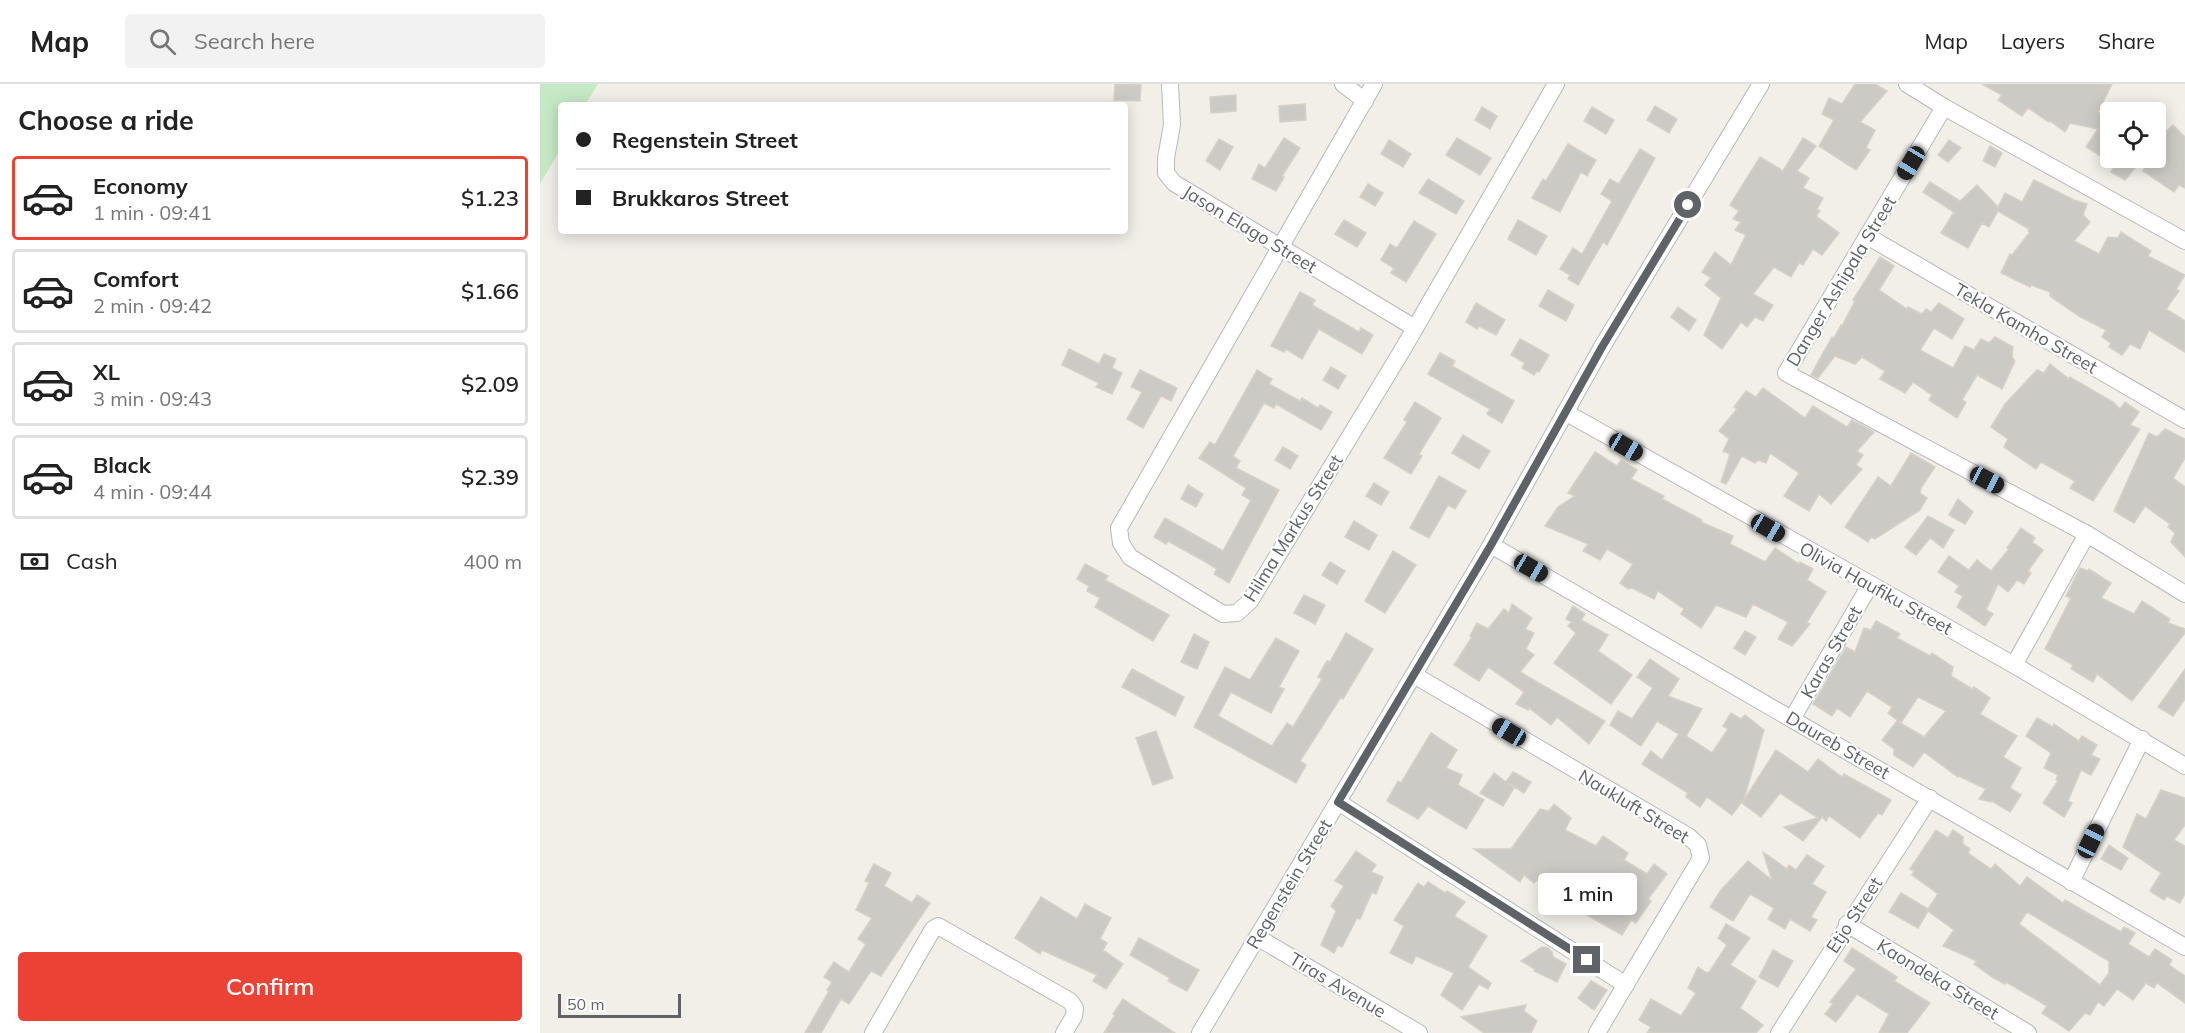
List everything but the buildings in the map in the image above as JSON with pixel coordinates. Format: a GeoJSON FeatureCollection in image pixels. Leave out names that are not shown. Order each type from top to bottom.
{"type":"FeatureCollection","features":[{"type":"Feature","properties":{"kind":"street","name":"Jason Elago Street"},"geometry":{"type":"LineString","coordinates":[[1170,84],[1172,125],[1166,158],[1166,173],[1174,183],[1415,328]]}},
{"type":"Feature","properties":{"kind":"street"},"geometry":{"type":"LineString","coordinates":[[1343,84],[1365,101]]}},
{"type":"Feature","properties":{"kind":"street","name":"Hilma Markus Street"},"geometry":{"type":"LineString","coordinates":[[1374,84],[1119,528],[1121,543],[1130,558],[1222,614],[1238,613],[1250,601],[1415,328],[1556,84]]}},
{"type":"Feature","properties":{"kind":"street","name":"Regenstein Street"},"geometry":{"type":"LineString","coordinates":[[1200,1033],[1491,545],[1608,337],[1761,84]]}},
{"type":"Feature","properties":{"kind":"street"},"geometry":{"type":"LineString","coordinates":[[1907,84],[1944,107],[2185,241]]}},
{"type":"Feature","properties":{"kind":"street","name":"Danger Ashipala Street"},"geometry":{"type":"LineString","coordinates":[[1944,107],[1786,373],[2087,534],[2185,594]]}},
{"type":"Feature","properties":{"kind":"street","name":"Tekla Kamho Street"},"geometry":{"type":"LineString","coordinates":[[1867,236],[2185,420]]}},
{"type":"Feature","properties":{"kind":"street","name":"Olivia Haufiku Street"},"geometry":{"type":"LineString","coordinates":[[1565,412],[2014,665],[2185,766]]}},
{"type":"Feature","properties":{"kind":"street"},"geometry":{"type":"LineString","coordinates":[[2014,665],[2087,534]]}},
{"type":"Feature","properties":{"kind":"street","name":"Daureb Street"},"geometry":{"type":"LineString","coordinates":[[1491,545],[2185,946]]}},
{"type":"Feature","properties":{"kind":"street","name":"Karas Street"},"geometry":{"type":"LineString","coordinates":[[1792,719],[1870,585]]}},
{"type":"Feature","properties":{"kind":"street","name":"Naukluft Street"},"geometry":{"type":"LineString","coordinates":[[1414,675],[1688,836],[1698,845],[1701,858],[1597,1033]]}},
{"type":"Feature","properties":{"kind":"street"},"geometry":{"type":"LineString","coordinates":[[2071,882],[2142,739]]}},
{"type":"Feature","properties":{"kind":"street","name":"Etjo Street"},"geometry":{"type":"LineString","coordinates":[[1779,1033],[1930,798]]}},
{"type":"Feature","properties":{"kind":"street"},"geometry":{"type":"LineString","coordinates":[[1338,802],[1626,985]]}},
{"type":"Feature","properties":{"kind":"street","name":"Kaondeka Street"},"geometry":{"type":"LineString","coordinates":[[1847,924],[2028,1033]]}},
{"type":"Feature","properties":{"kind":"street"},"geometry":{"type":"LineString","coordinates":[[873,1033],[933,929],[938,926],[1070,1001],[1075,1008],[1074,1016],[1064,1033]]}},
{"type":"Feature","properties":{"kind":"street","name":"Tiras Avenue"},"geometry":{"type":"LineString","coordinates":[[1257,937],[1419,1033]]}},
{"type":"Feature","properties":{"kind":"green space"},"geometry":{"type":"Polygon","coordinates":[[[540,84],[598,84],[587,102],[558,102],[558,153],[540,184],[540,84]]]}},
{"type":"Feature","properties":{"kind":"route"},"geometry":{"type":"LineString","coordinates":[[1587,960],[1338,802],[1491,545],[1602,347],[1688,205]]}}]}
